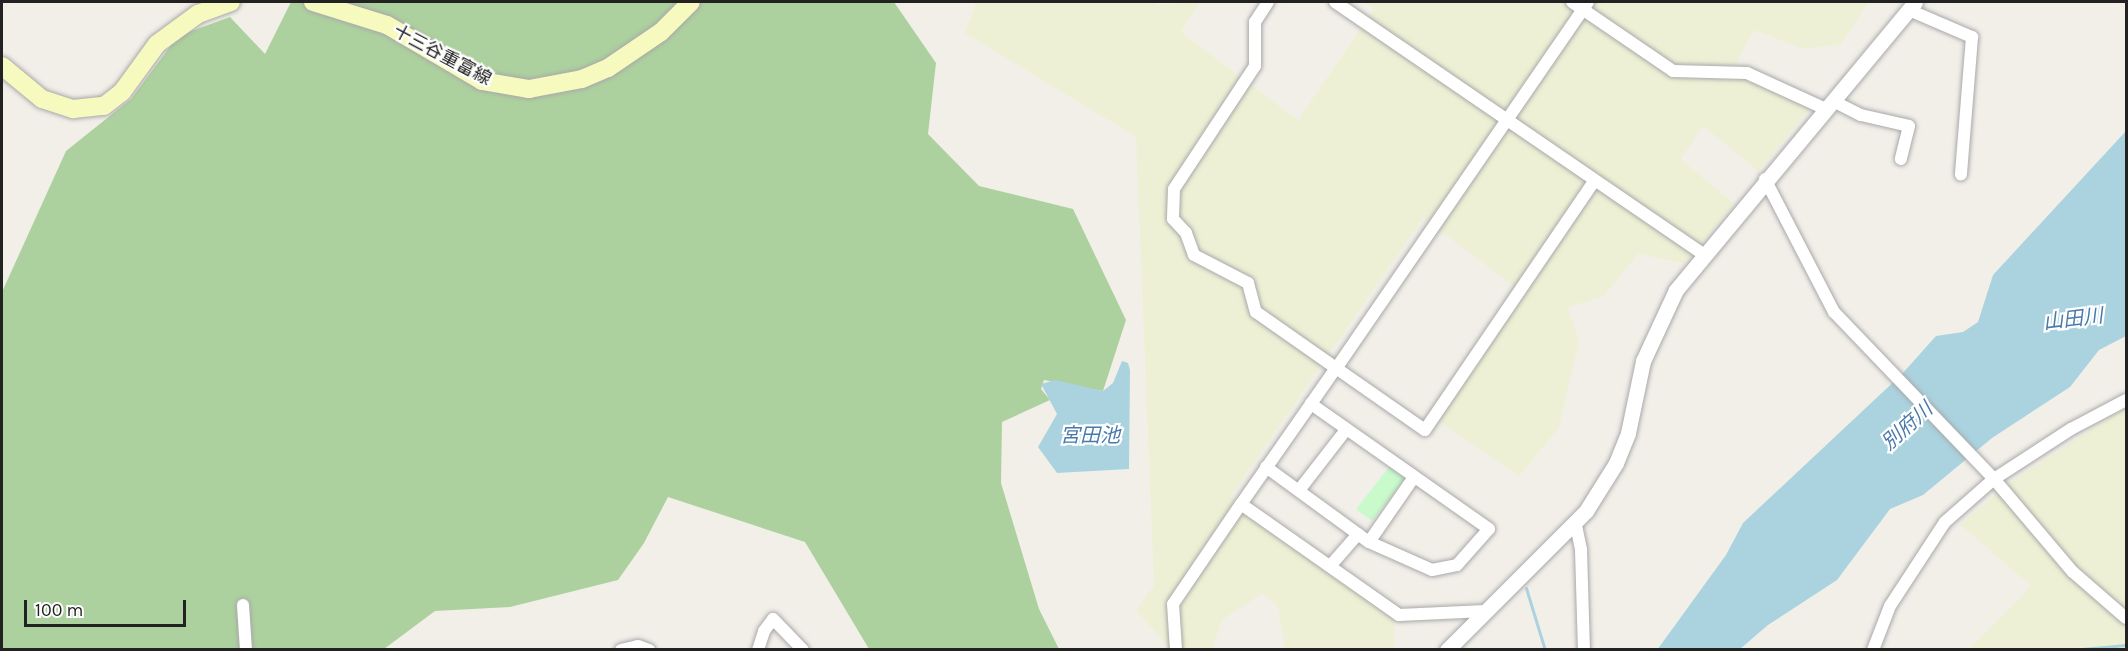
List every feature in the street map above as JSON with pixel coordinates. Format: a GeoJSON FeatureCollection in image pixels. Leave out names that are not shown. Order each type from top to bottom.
{"type":"FeatureCollection","features":[{"type":"Feature","properties":{"kind":"main road"},"geometry":{"type":"LineString","coordinates":[[3,70],[42,99],[74,109],[104,106],[122,92],[157,44],[198,14],[231,2]]}},
{"type":"Feature","properties":{"kind":"main road","name":"十三谷重富線"},"geometry":{"type":"LineString","coordinates":[[313,2],[387,26],[482,81],[529,89],[582,79],[608,68],[661,32],[691,2]]}},
{"type":"Feature","properties":{"kind":"street"},"geometry":{"type":"LineString","coordinates":[[1268,2],[1255,22],[1255,66],[1174,189],[1173,219],[1185,232],[1194,255],[1248,283],[1256,312],[1425,430],[1594,181]]}},
{"type":"Feature","properties":{"kind":"street"},"geometry":{"type":"LineString","coordinates":[[1335,2],[1703,254]]}},
{"type":"Feature","properties":{"kind":"street"},"geometry":{"type":"LineString","coordinates":[[1176,650],[1173,604],[1506,119],[1581,4],[1673,71],[1747,73],[1832,106],[1909,126],[1901,159]]}},
{"type":"Feature","properties":{"kind":"street"},"geometry":{"type":"LineString","coordinates":[[1447,650],[1575,522],[1616,463],[1628,433],[1643,361],[1658,324],[1703,254],[1765,179],[1832,106],[1912,6],[1972,38],[1960,175]]}},
{"type":"Feature","properties":{"kind":"street"},"geometry":{"type":"LineString","coordinates":[[1765,179],[1834,312],[1976,464],[1994,479],[2073,572],[2127,618]]}},
{"type":"Feature","properties":{"kind":"street"},"geometry":{"type":"LineString","coordinates":[[1873,650],[1890,606],[1945,522],[1994,479],[2071,429],[2127,400]]}},
{"type":"Feature","properties":{"kind":"street"},"geometry":{"type":"LineString","coordinates":[[1266,467],[1300,489],[1369,542],[1432,570],[1457,565],[1490,529],[1345,431],[1311,404]]}},
{"type":"Feature","properties":{"kind":"street"},"geometry":{"type":"LineString","coordinates":[[1300,489],[1345,431]]}},
{"type":"Feature","properties":{"kind":"street"},"geometry":{"type":"LineString","coordinates":[[1369,542],[1414,477]]}},
{"type":"Feature","properties":{"kind":"street"},"geometry":{"type":"LineString","coordinates":[[1241,504],[1399,615],[1485,611]]}},
{"type":"Feature","properties":{"kind":"street"},"geometry":{"type":"LineString","coordinates":[[1575,522],[1581,550],[1584,650]]}},
{"type":"Feature","properties":{"kind":"street"},"geometry":{"type":"LineString","coordinates":[[1331,566],[1358,534]]}},
{"type":"Feature","properties":{"kind":"street"},"geometry":{"type":"LineString","coordinates":[[243,605],[246,650]]}},
{"type":"Feature","properties":{"kind":"street"},"geometry":{"type":"LineString","coordinates":[[758,650],[764,631],[773,619],[803,650]]}},
{"type":"Feature","properties":{"kind":"street"},"geometry":{"type":"LineString","coordinates":[[621,650],[638,646],[649,650]]}},
{"type":"Feature","properties":{"kind":"green space"},"geometry":{"type":"Polygon","coordinates":[[[291,2],[894,2],[936,63],[928,134],[979,186],[1073,209],[1126,320],[1103,391],[1044,380],[1041,389],[1050,400],[1002,422],[1001,483],[1039,609],[1059,649],[869,649],[805,542],[668,497],[644,543],[618,580],[510,607],[435,611],[384,649],[2,650],[2,292],[66,151],[131,99],[178,36],[230,17],[265,54],[291,2]]]}},
{"type":"Feature","properties":{"kind":"green space"},"geometry":{"type":"Polygon","coordinates":[[[976,2],[1155,2],[1158,5],[1200,2],[1181,32],[1298,120],[1375,8],[1361,2],[1869,2],[1841,44],[1803,49],[1754,30],[1734,67],[1815,102],[1758,171],[1703,126],[1681,159],[1734,204],[1684,263],[1638,254],[1603,297],[1568,307],[1579,341],[1559,428],[1519,476],[1427,413],[1515,287],[1423,218],[1230,497],[1394,614],[1395,650],[1285,649],[1278,607],[1263,593],[1222,620],[1212,649],[1171,649],[1136,611],[1154,585],[1136,137],[965,33],[976,2]]]}},
{"type":"Feature","properties":{"kind":"green space"},"geometry":{"type":"Polygon","coordinates":[[[2126,407],[2126,649],[1968,649],[2031,586],[1960,525],[2007,485],[2126,407]]]}},
{"type":"Feature","properties":{"kind":"green space"},"geometry":{"type":"Polygon","coordinates":[[[1390,466],[1406,479],[1372,521],[1356,509],[1390,466]]]}},
{"type":"Feature","properties":{"kind":"water"},"geometry":{"type":"Polygon","coordinates":[[[2126,131],[2126,336],[2099,350],[2070,387],[1992,438],[1923,495],[1890,509],[1837,580],[1768,625],[1740,649],[1657,650],[1726,555],[1743,523],[1902,374],[1936,336],[1963,332],[1978,322],[1993,275],[2126,131]]]}},
{"type":"Feature","properties":{"kind":"water","name":"宮田池"},"geometry":{"type":"Polygon","coordinates":[[[1122,361],[1128,363],[1130,370],[1129,469],[1057,473],[1038,447],[1057,414],[1041,384],[1055,380],[1103,391],[1113,383],[1122,361]]]}},
{"type":"Feature","properties":{"kind":"waterway"},"geometry":{"type":"LineString","coordinates":[[1526,588],[1545,650]]}},
{"type":"Feature","properties":{"kind":"waterway"},"geometry":{"type":"LineString","coordinates":[[2071,650],[2126,645]]}},
{"type":"Feature","properties":{"kind":"water label","name":"山田川"},"geometry":{"type":"Point","coordinates":[2073,319]}},
{"type":"Feature","properties":{"kind":"water label","name":"別府川"},"geometry":{"type":"Point","coordinates":[1907,426]}}]}
